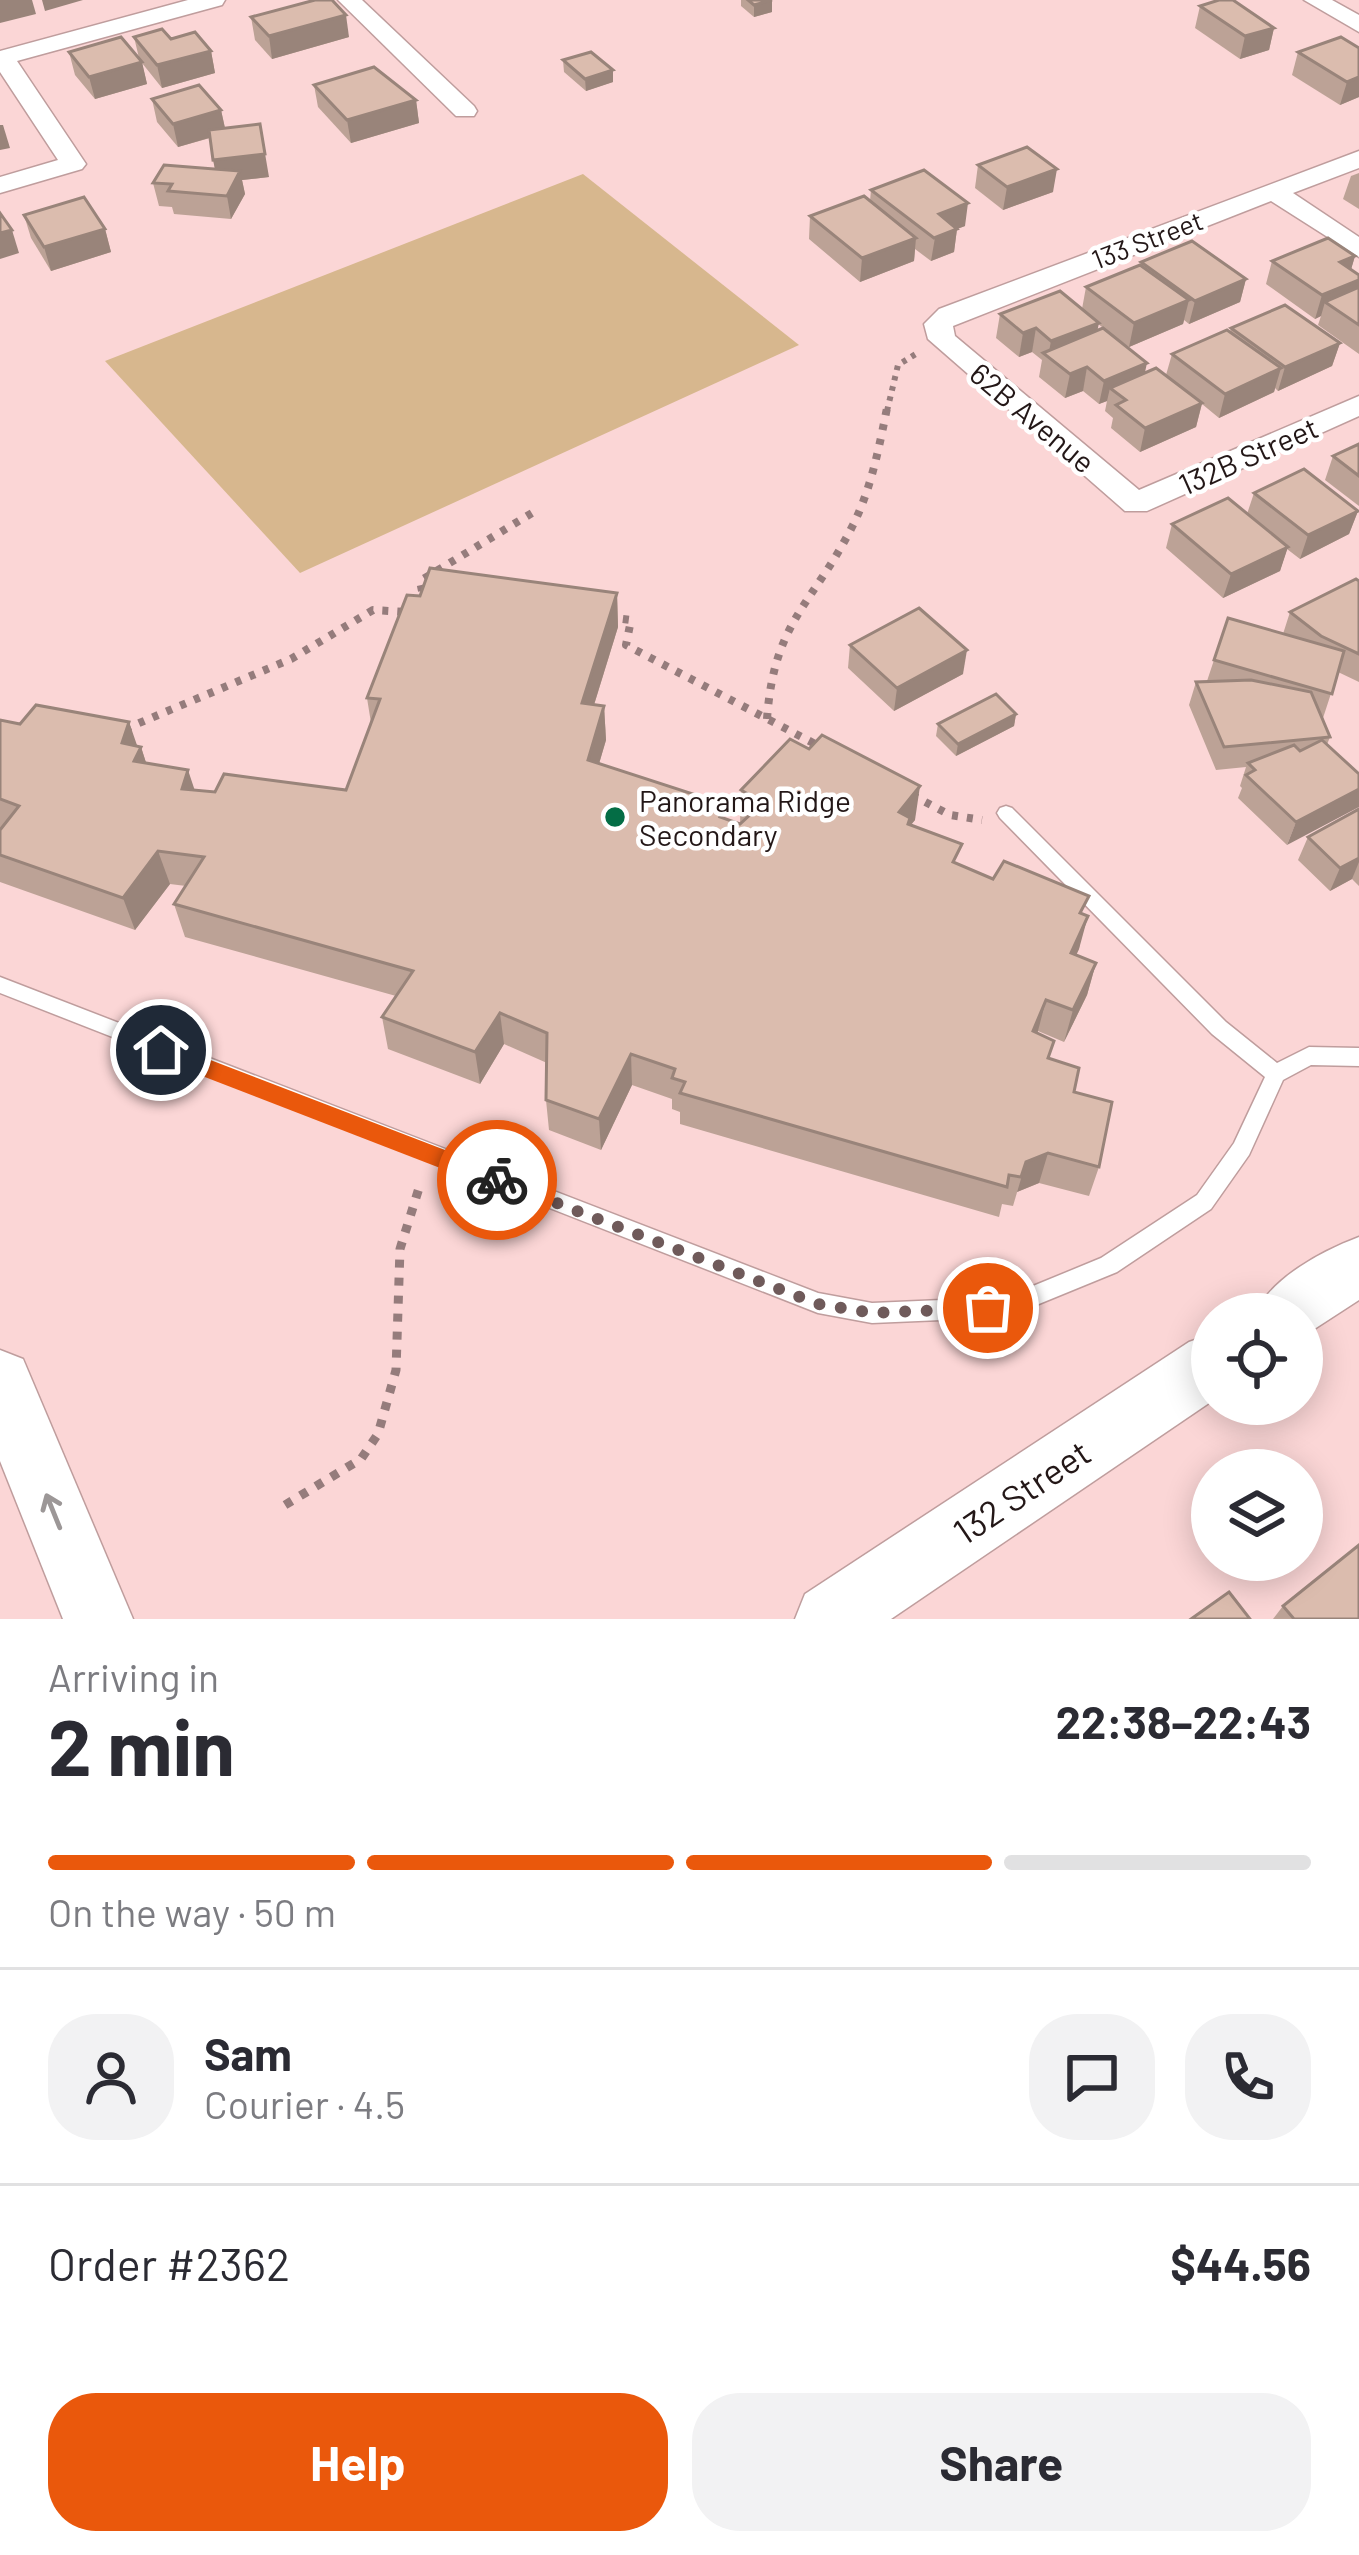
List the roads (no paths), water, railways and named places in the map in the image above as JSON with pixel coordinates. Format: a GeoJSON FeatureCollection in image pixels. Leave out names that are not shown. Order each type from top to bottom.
{"type":"FeatureCollection","features":[{"type":"Feature","properties":{"kind":"main road"},"geometry":{"type":"LineString","coordinates":[[1317,1293],[1359,1265]]}},
{"type":"Feature","properties":{"kind":"main road","name":"132 Street"},"geometry":{"type":"LineString","coordinates":[[830,1619],[1191,1378]]}},
{"type":"Feature","properties":{"kind":"main road"},"geometry":{"type":"LineString","coordinates":[[0,1381],[98,1619]]}},
{"type":"Feature","properties":{"kind":"street"},"geometry":{"type":"LineString","coordinates":[[0,185],[73,164],[1,58],[214,0]]}},
{"type":"Feature","properties":{"kind":"street"},"geometry":{"type":"LineString","coordinates":[[349,0],[465,111]]}},
{"type":"Feature","properties":{"kind":"street"},"geometry":{"type":"LineString","coordinates":[[1315,0],[1359,25]]}},
{"type":"Feature","properties":{"kind":"street","name":"133 Street"},"geometry":{"type":"LineString","coordinates":[[935,336],[949,315],[1359,159]]}},
{"type":"Feature","properties":{"kind":"street"},"geometry":{"type":"LineString","coordinates":[[1274,191],[1359,249]]}},
{"type":"Feature","properties":{"kind":"street","name":"62B Avenue"},"geometry":{"type":"LineString","coordinates":[[935,336],[1136,504]]}},
{"type":"Feature","properties":{"kind":"street","name":"132B Street"},"geometry":{"type":"LineString","coordinates":[[1136,504],[1359,405]]}},
{"type":"Feature","properties":{"kind":"lane"},"geometry":{"type":"LineString","coordinates":[[1013,820],[1219,1028],[1276,1074]]}},
{"type":"Feature","properties":{"kind":"lane"},"geometry":{"type":"LineString","coordinates":[[0,985],[818,1304],[872,1313],[988,1308],[1034,1296],[1109,1265],[1204,1202],[1242,1149],[1276,1074],[1290,1062],[1309,1056],[1359,1057]]}},
{"type":"Feature","properties":{"kind":"place","name":"Panorama Ridge Secondary"},"geometry":{"type":"Point","coordinates":[615,817]}}]}
